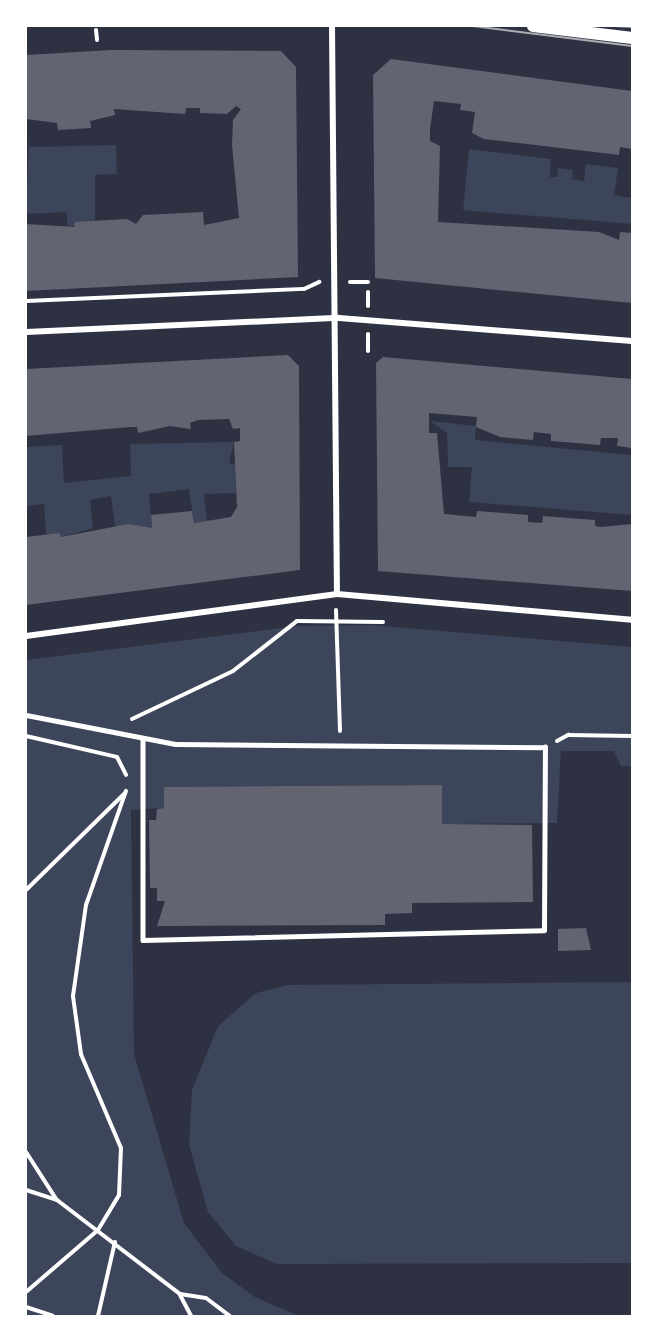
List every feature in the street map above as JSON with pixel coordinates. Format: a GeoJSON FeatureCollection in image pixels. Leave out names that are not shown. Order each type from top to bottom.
{"type":"FeatureCollection","features":[{"type":"Feature","properties":{"kind":"main road"},"geometry":{"type":"LineString","coordinates":[[533,26],[633,38]]}},
{"type":"Feature","properties":{"kind":"street"},"geometry":{"type":"LineString","coordinates":[[332,26],[339,318],[337,594]]}},
{"type":"Feature","properties":{"kind":"street"},"geometry":{"type":"LineString","coordinates":[[26,332],[339,318],[633,341]]}},
{"type":"Feature","properties":{"kind":"street"},"geometry":{"type":"LineString","coordinates":[[26,636],[337,594],[633,620]]}},
{"type":"Feature","properties":{"kind":"street"},"geometry":{"type":"LineString","coordinates":[[26,715],[175,744],[545,747]]}},
{"type":"Feature","properties":{"kind":"lane"},"geometry":{"type":"LineString","coordinates":[[143,739],[143,940],[544,930],[545,747]]}},
{"type":"Feature","properties":{"kind":"path"},"geometry":{"type":"LineString","coordinates":[[96,30],[96,40]]}},
{"type":"Feature","properties":{"kind":"path"},"geometry":{"type":"LineString","coordinates":[[26,301],[304,289],[310,282]]}},
{"type":"Feature","properties":{"kind":"path"},"geometry":{"type":"LineString","coordinates":[[137,726],[127,724],[145,709],[233,671],[297,621],[383,622]]}},
{"type":"Feature","properties":{"kind":"path"},"geometry":{"type":"LineString","coordinates":[[336,626],[340,744]]}},
{"type":"Feature","properties":{"kind":"path"},"geometry":{"type":"LineString","coordinates":[[328,732],[340,731]]}},
{"type":"Feature","properties":{"kind":"path"},"geometry":{"type":"LineString","coordinates":[[545,747],[568,735],[633,736]]}},
{"type":"Feature","properties":{"kind":"path"},"geometry":{"type":"LineString","coordinates":[[26,736],[117,757],[126,776],[126,792],[86,905],[73,996],[81,1054],[116,1131],[122,1164],[119,1196],[98,1230],[26,1292]]}},
{"type":"Feature","properties":{"kind":"path"},"geometry":{"type":"LineString","coordinates":[[26,890],[126,792]]}},
{"type":"Feature","properties":{"kind":"path"},"geometry":{"type":"LineString","coordinates":[[26,1152],[57,1200]]}},
{"type":"Feature","properties":{"kind":"path"},"geometry":{"type":"LineString","coordinates":[[26,1190],[57,1200],[115,1242],[180,1294],[191,1317]]}},
{"type":"Feature","properties":{"kind":"path"},"geometry":{"type":"LineString","coordinates":[[98,1317],[115,1242]]}},
{"type":"Feature","properties":{"kind":"path"},"geometry":{"type":"LineString","coordinates":[[180,1294],[206,1298],[230,1317]]}},
{"type":"Feature","properties":{"kind":"path"},"geometry":{"type":"LineString","coordinates":[[26,1307],[53,1317]]}},
{"type":"Feature","properties":{"kind":"shaded area"},"geometry":{"type":"Polygon","coordinates":[[[29,139],[30,147],[116,145],[117,174],[95,175],[95,221],[68,227],[66,212],[26,214],[29,139]]]}},
{"type":"Feature","properties":{"kind":"shaded area"},"geometry":{"type":"Polygon","coordinates":[[[469,149],[551,159],[550,177],[557,177],[558,168],[573,170],[572,179],[584,181],[586,164],[618,168],[614,195],[632,198],[632,224],[463,210],[469,149]]]}},
{"type":"Feature","properties":{"kind":"shaded area"},"geometry":{"type":"Polygon","coordinates":[[[430,421],[476,426],[475,440],[632,455],[632,515],[469,502],[472,467],[448,467],[447,433],[430,421]]]}},
{"type":"Feature","properties":{"kind":"shaded area"},"geometry":{"type":"Polygon","coordinates":[[[234,442],[229,463],[235,465],[236,493],[204,494],[207,521],[194,523],[189,489],[149,494],[152,528],[140,530],[115,526],[111,496],[90,500],[93,528],[61,537],[46,535],[44,504],[26,506],[26,447],[62,445],[64,483],[131,476],[130,444],[234,442]]]}},
{"type":"Feature","properties":{"kind":"shaded area"},"geometry":{"type":"Polygon","coordinates":[[[372,625],[632,647],[632,766],[621,766],[614,751],[561,751],[557,823],[442,824],[442,785],[164,787],[164,808],[131,810],[134,1054],[184,1223],[222,1273],[255,1297],[299,1316],[26,1316],[26,660],[297,626],[372,625]]]}},
{"type":"Feature","properties":{"kind":"shaded area"},"geometry":{"type":"Polygon","coordinates":[[[632,982],[632,1263],[277,1264],[236,1246],[208,1212],[189,1145],[192,1090],[218,1026],[256,993],[288,985],[632,982]]]}},
{"type":"Feature","properties":{"kind":"building"},"geometry":{"type":"Polygon","coordinates":[[[111,50],[281,51],[296,67],[298,277],[26,291],[26,224],[74,227],[75,222],[127,219],[136,224],[143,215],[203,212],[204,225],[239,218],[232,145],[233,120],[241,109],[236,106],[227,114],[200,113],[200,108],[186,108],[185,114],[114,109],[115,115],[90,121],[91,128],[58,130],[57,123],[26,119],[26,55],[111,50]]]}},
{"type":"Feature","properties":{"kind":"building"},"geometry":{"type":"Polygon","coordinates":[[[391,59],[632,91],[632,149],[620,147],[619,155],[484,139],[472,133],[475,112],[460,110],[461,104],[434,101],[430,141],[440,146],[438,222],[599,232],[619,240],[620,232],[632,233],[632,303],[375,278],[373,75],[391,59]]]}},
{"type":"Feature","properties":{"kind":"building"},"geometry":{"type":"Polygon","coordinates":[[[288,355],[299,366],[300,570],[26,605],[26,537],[59,533],[61,537],[128,524],[152,528],[151,515],[192,511],[194,523],[231,517],[237,507],[234,442],[240,441],[240,428],[233,429],[229,419],[198,420],[190,423],[191,429],[170,426],[138,433],[137,427],[130,427],[26,436],[26,369],[288,355]]]}},
{"type":"Feature","properties":{"kind":"building"},"geometry":{"type":"Polygon","coordinates":[[[383,357],[632,379],[632,448],[617,446],[618,438],[601,438],[600,445],[551,441],[551,434],[534,432],[533,440],[500,437],[476,427],[477,417],[429,413],[429,433],[437,433],[444,514],[476,517],[477,511],[528,515],[528,522],[542,523],[543,516],[595,520],[595,526],[601,527],[632,524],[632,591],[378,571],[376,363],[383,357]]]}},
{"type":"Feature","properties":{"kind":"building"},"geometry":{"type":"Polygon","coordinates":[[[442,785],[442,824],[532,825],[533,902],[412,903],[412,913],[385,914],[385,925],[157,926],[165,901],[157,901],[157,888],[150,888],[149,820],[156,820],[157,809],[164,808],[164,787],[442,785]]]}},
{"type":"Feature","properties":{"kind":"building"},"geometry":{"type":"Polygon","coordinates":[[[586,928],[591,950],[558,951],[558,929],[586,928]]]}},
{"type":"Feature","properties":{"kind":"tram line"},"geometry":{"type":"LineString","coordinates":[[473,26],[632,46]]}},
{"type":"Feature","properties":{"kind":"tram line"},"geometry":{"type":"LineString","coordinates":[[614,26],[632,27]]}}]}
